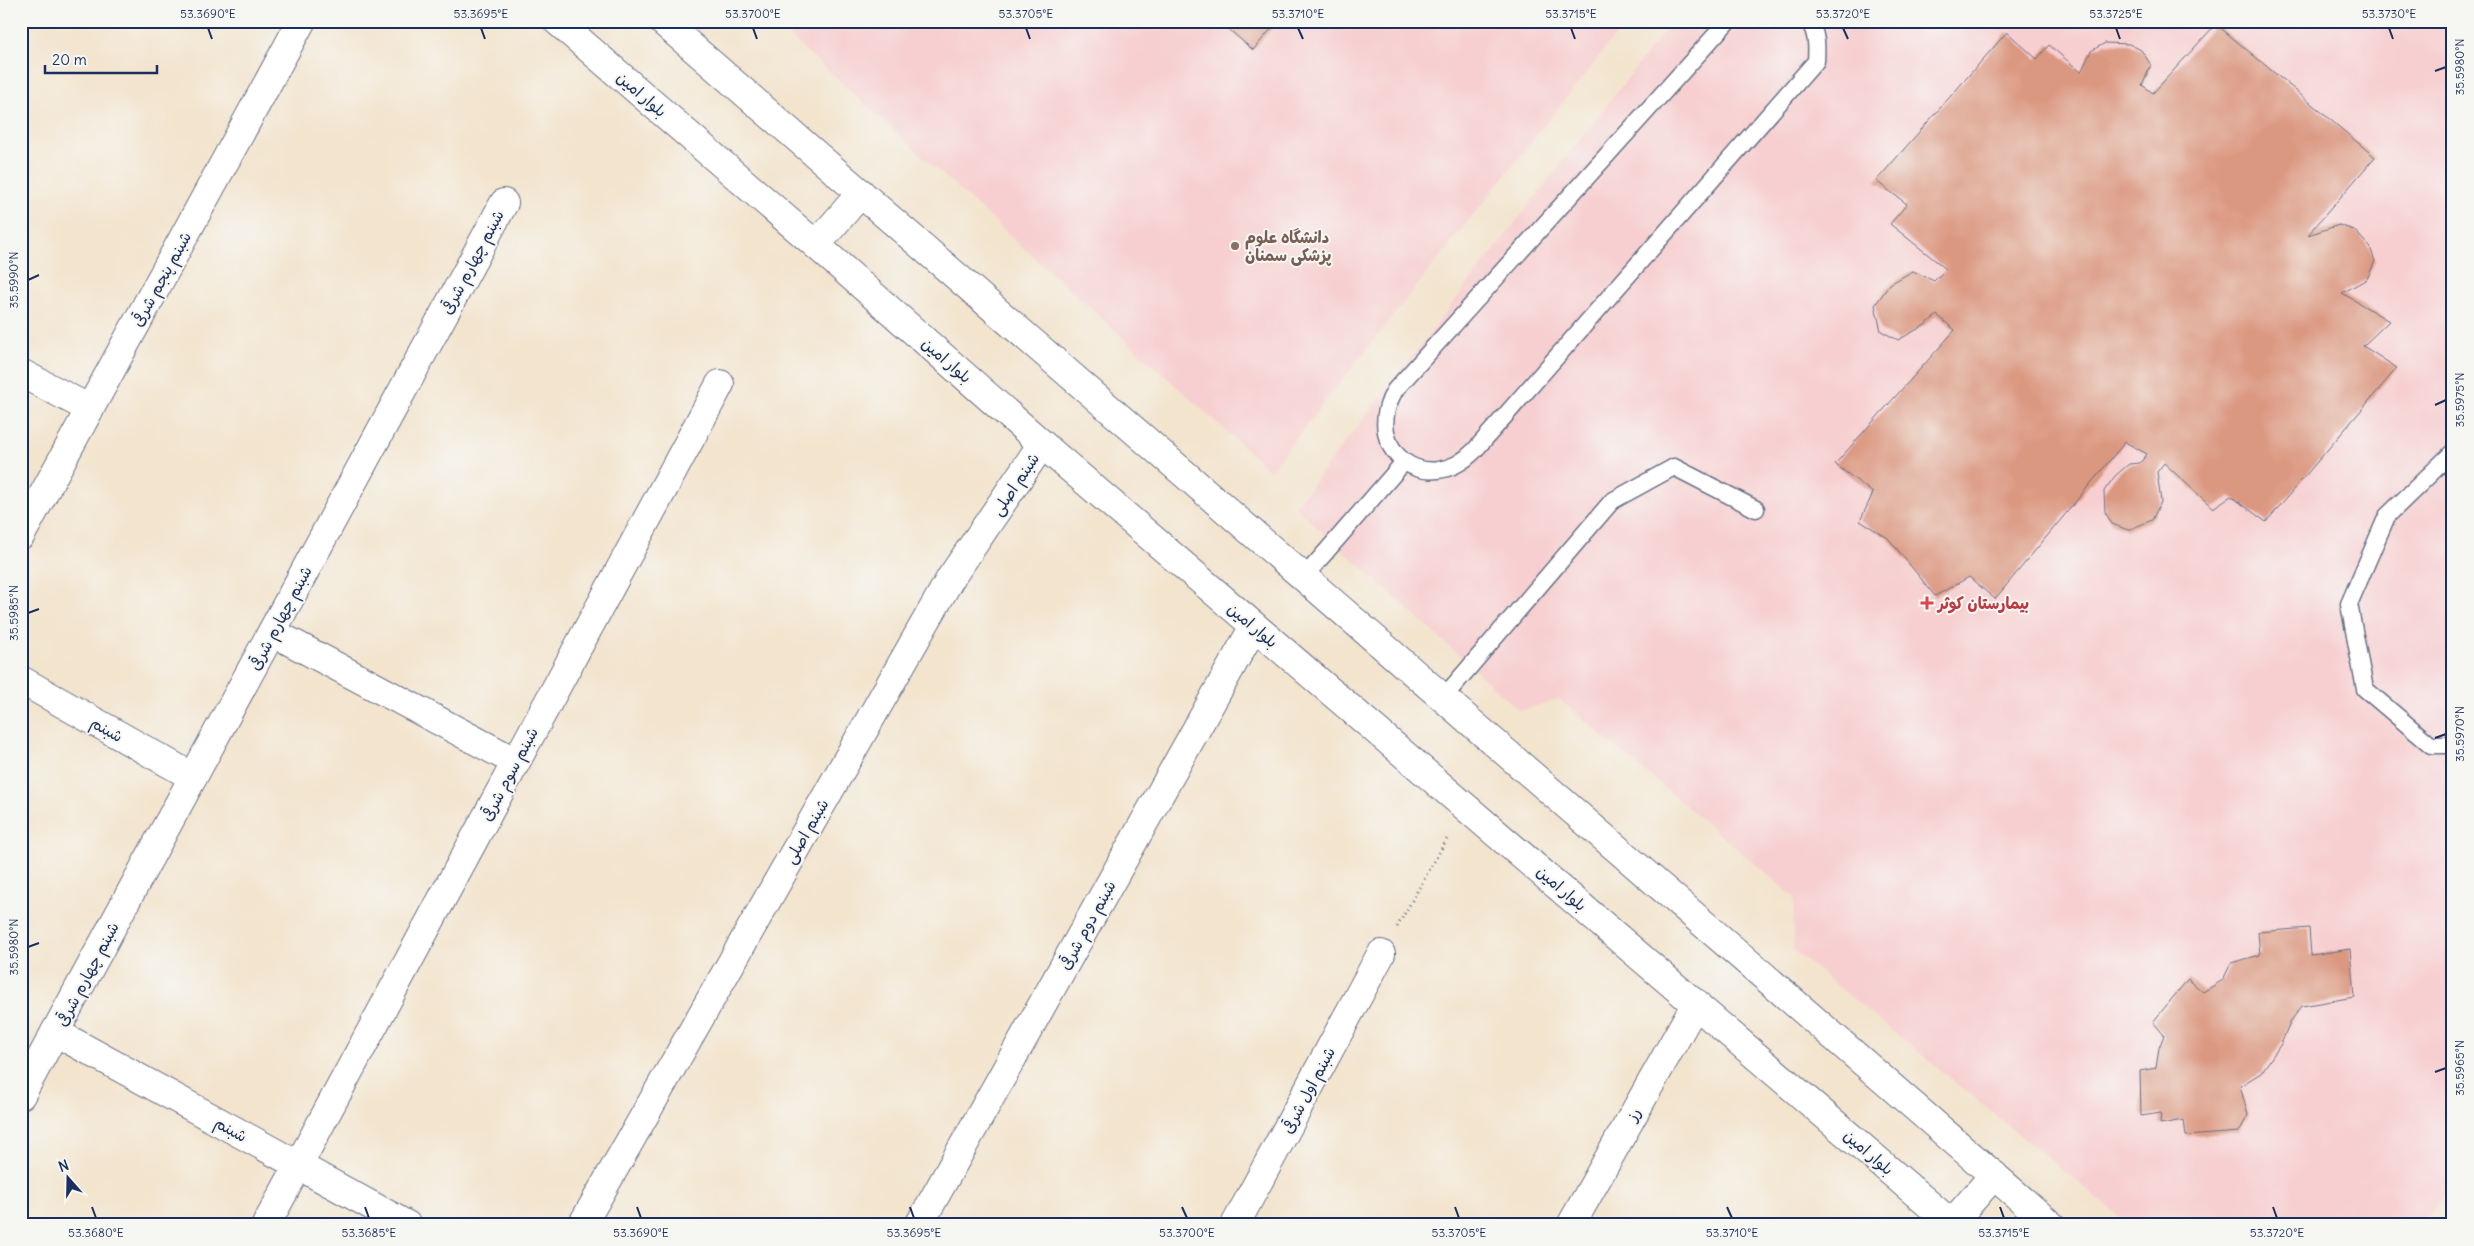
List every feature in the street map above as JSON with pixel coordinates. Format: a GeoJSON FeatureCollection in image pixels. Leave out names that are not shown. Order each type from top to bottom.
{"type":"FeatureCollection","features":[{"type":"Feature","properties":{"kind":"street","name":"بلوار امین"},"geometry":{"type":"LineString","coordinates":[[557,21],[1042,444],[1952,1224]]}},
{"type":"Feature","properties":{"kind":"street"},"geometry":{"type":"LineString","coordinates":[[662,21],[2051,1225]]}},
{"type":"Feature","properties":{"kind":"street","name":"شبنم پنجم شرقی"},"geometry":{"type":"LineString","coordinates":[[21,535],[302,22]]}},
{"type":"Feature","properties":{"kind":"street"},"geometry":{"type":"LineString","coordinates":[[816,245],[861,193]]}},
{"type":"Feature","properties":{"kind":"street","name":"شبنم چهارم شرقی"},"geometry":{"type":"LineString","coordinates":[[21,1095],[504,203]]}},
{"type":"Feature","properties":{"kind":"street"},"geometry":{"type":"LineString","coordinates":[[21,373],[90,409]]}},
{"type":"Feature","properties":{"kind":"street","name":"شبنم سوم شرقی"},"geometry":{"type":"LineString","coordinates":[[266,1225],[720,384]]}},
{"type":"Feature","properties":{"kind":"street","name":"شبنم اصلی"},"geometry":{"type":"LineString","coordinates":[[582,1225],[950,578],[1042,444]]}},
{"type":"Feature","properties":{"kind":"street","name":"شبنم دوم شرقی"},"geometry":{"type":"LineString","coordinates":[[919,1225],[1254,626]]}},
{"type":"Feature","properties":{"kind":"street"},"geometry":{"type":"LineString","coordinates":[[272,632],[516,762]]}},
{"type":"Feature","properties":{"kind":"street","name":"شبنم"},"geometry":{"type":"LineString","coordinates":[[21,680],[193,777]]}},
{"type":"Feature","properties":{"kind":"street","name":"شبنم اول شرقی"},"geometry":{"type":"LineString","coordinates":[[1235,1225],[1381,954]]}},
{"type":"Feature","properties":{"kind":"street","name":"رز"},"geometry":{"type":"LineString","coordinates":[[1570,1225],[1696,1003]]}},
{"type":"Feature","properties":{"kind":"street","name":"شبنم"},"geometry":{"type":"LineString","coordinates":[[55,1032],[407,1225]]}},
{"type":"Feature","properties":{"kind":"street"},"geometry":{"type":"LineString","coordinates":[[1952,1224],[1994,1175]]}},
{"type":"Feature","properties":{"kind":"lane"},"geometry":{"type":"LineString","coordinates":[[1728,21],[1396,390],[1387,404],[1384,420],[1386,436],[1393,450],[1404,462],[1418,468],[1434,471],[1449,469],[1464,462],[1816,61],[1817,44],[1809,21]]}},
{"type":"Feature","properties":{"kind":"lane"},"geometry":{"type":"LineString","coordinates":[[2453,452],[2387,516],[2349,604],[2364,689],[2431,745],[2453,745]]}},
{"type":"Feature","properties":{"kind":"lane"},"geometry":{"type":"LineString","coordinates":[[1304,577],[1404,462]]}},
{"type":"Feature","properties":{"kind":"lane"},"geometry":{"type":"LineString","coordinates":[[1443,698],[1612,501],[1674,467],[1756,509]]}},
{"type":"Feature","properties":{"kind":"path"},"geometry":{"type":"LineString","coordinates":[[1381,954],[1465,806]]}},
{"type":"Feature","properties":{"kind":"shaded area","name":"دانشگاه علوم پزشکی سمنان"},"geometry":{"type":"Polygon","coordinates":[[[773,21],[1627,21],[1270,471],[773,21]]]}},
{"type":"Feature","properties":{"kind":"shaded area","name":"بیمارستان کوثر"},"geometry":{"type":"Polygon","coordinates":[[[1672,21],[2453,21],[2453,1184],[2420,1225],[2130,1225],[1793,950],[1794,897],[1559,699],[1520,711],[1295,507],[1672,21]]]}},
{"type":"Feature","properties":{"kind":"building"},"geometry":{"type":"Polygon","coordinates":[[[1219,21],[1278,21],[1253,50],[1219,21]]]}},
{"type":"Feature","properties":{"kind":"building"},"geometry":{"type":"Polygon","coordinates":[[[2216,24],[2375,157],[2308,235],[2339,225],[2354,230],[2370,247],[2375,261],[2367,279],[2342,293],[2389,321],[2363,346],[2397,368],[2266,522],[2231,496],[2213,508],[2164,463],[2157,472],[2161,502],[2152,520],[2128,530],[2112,524],[2105,512],[2104,491],[2115,476],[2129,464],[2140,463],[2147,454],[2125,442],[1995,599],[1969,577],[1935,596],[1888,538],[1860,521],[1873,493],[1835,464],[1955,330],[1937,315],[1925,325],[1898,340],[1881,331],[1875,305],[1890,284],[1913,271],[1934,281],[1946,269],[1890,224],[1907,204],[1876,181],[2007,32],[2037,59],[2049,45],[2081,72],[2091,51],[2105,43],[2129,44],[2141,50],[2151,65],[2142,85],[2153,93],[2216,24]]]}},
{"type":"Feature","properties":{"kind":"building"},"geometry":{"type":"Polygon","coordinates":[[[2309,928],[2311,955],[2350,949],[2354,997],[2302,1006],[2290,1022],[2281,1044],[2261,1073],[2240,1086],[2248,1115],[2239,1132],[2186,1136],[2184,1120],[2160,1124],[2161,1113],[2141,1116],[2140,1071],[2156,1068],[2159,1048],[2164,1035],[2153,1022],[2188,979],[2203,992],[2223,980],[2231,963],[2260,955],[2258,932],[2309,928]]]}},
{"type":"Feature","properties":{"kind":"place","name":"دانشگاه علوم پزشکی سمنان"},"geometry":{"type":"Point","coordinates":[1235,246]}},
{"type":"Feature","properties":{"kind":"place","name":"بیمارستان کوثر"},"geometry":{"type":"Point","coordinates":[1927,603]}}]}
